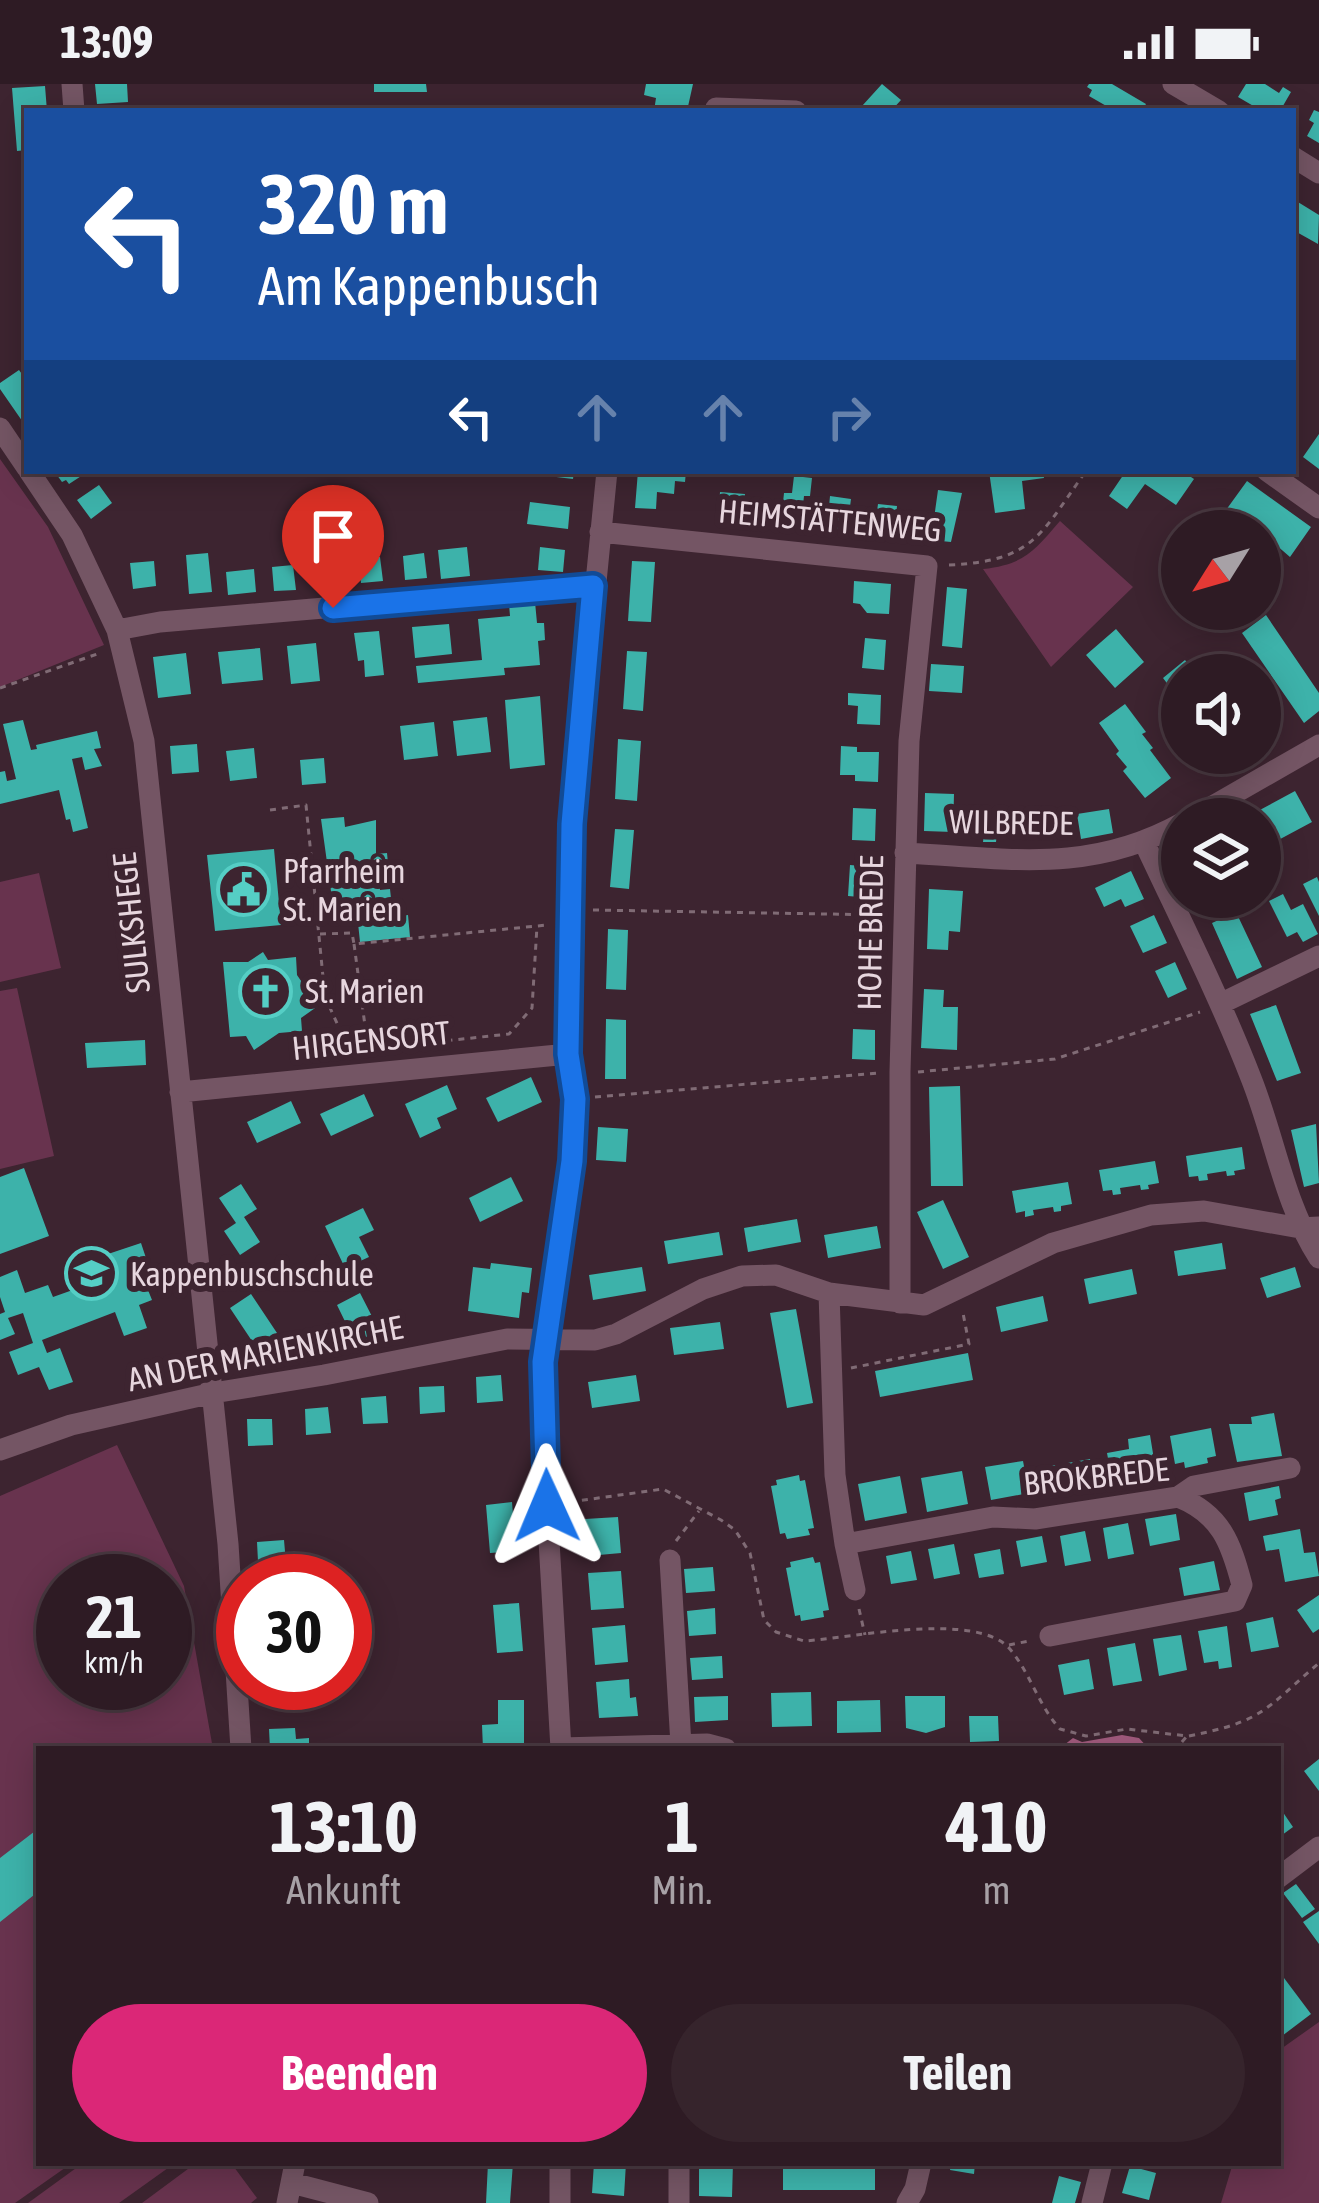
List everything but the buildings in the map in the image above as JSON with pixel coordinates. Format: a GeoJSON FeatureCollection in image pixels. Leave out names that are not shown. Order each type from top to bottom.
{"type":"FeatureCollection","features":[{"type":"Feature","properties":{"kind":"street"},"geometry":{"type":"LineString","coordinates":[[1173,84],[1214,108]]}},
{"type":"Feature","properties":{"kind":"street","name":"SULKSHEGE"},"geometry":{"type":"LineString","coordinates":[[0,428],[24,461]]}},
{"type":"Feature","properties":{"kind":"street","name":"SULKSHEGE"},"geometry":{"type":"LineString","coordinates":[[33,474],[72,535],[120,638],[146,762],[213,1393],[241,1746]]}},
{"type":"Feature","properties":{"kind":"street"},"geometry":{"type":"LineString","coordinates":[[561,1746],[547,1506],[546,1340],[572,1161],[575,1099],[568,1054],[572,824],[607,474]]}},
{"type":"Feature","properties":{"kind":"street"},"geometry":{"type":"LineString","coordinates":[[1271,474],[1319,508]]}},
{"type":"Feature","properties":{"kind":"street","name":"HEIMSTÄTTENWEG"},"geometry":{"type":"LineString","coordinates":[[600,532],[927,566]]}},
{"type":"Feature","properties":{"kind":"street","name":"HOHE BREDE"},"geometry":{"type":"LineString","coordinates":[[900,1303],[909,741],[927,566]]}},
{"type":"Feature","properties":{"kind":"street"},"geometry":{"type":"LineString","coordinates":[[120,638],[160,622],[593,586]]}},
{"type":"Feature","properties":{"kind":"street","name":"WILBREDE"},"geometry":{"type":"LineString","coordinates":[[1227,798],[1319,746]]}},
{"type":"Feature","properties":{"kind":"street","name":"WILBREDE"},"geometry":{"type":"LineString","coordinates":[[905,853],[1061,862],[1145,844],[1161,835]]}},
{"type":"Feature","properties":{"kind":"street"},"geometry":{"type":"LineString","coordinates":[[1145,844],[1253,1081],[1319,1258]]}},
{"type":"Feature","properties":{"kind":"street"},"geometry":{"type":"LineString","coordinates":[[1220,1004],[1319,956]]}},
{"type":"Feature","properties":{"kind":"street","name":"HIRGENSORT"},"geometry":{"type":"LineString","coordinates":[[181,1092],[568,1054]]}},
{"type":"Feature","properties":{"kind":"street","name":"AN DER MARIENKIRCHE"},"geometry":{"type":"LineString","coordinates":[[0,1450],[71,1426],[213,1393],[507,1339],[574,1342],[616,1334],[670,1303],[742,1276],[776,1275],[830,1293],[924,1305],[1053,1244],[1151,1215],[1204,1211],[1310,1228]]}},
{"type":"Feature","properties":{"kind":"street"},"geometry":{"type":"LineString","coordinates":[[830,1293],[835,1475],[855,1590]]}},
{"type":"Feature","properties":{"kind":"street"},"geometry":{"type":"LineString","coordinates":[[1178,1497],[1194,1486],[1290,1468]]}},
{"type":"Feature","properties":{"kind":"street","name":"BROKBREDE"},"geometry":{"type":"LineString","coordinates":[[845,1544],[993,1517],[1035,1519],[1178,1497],[1198,1505],[1225,1531],[1242,1585],[1235,1601],[1049,1636]]}},
{"type":"Feature","properties":{"kind":"street"},"geometry":{"type":"LineString","coordinates":[[670,1560],[681,1745]]}},
{"type":"Feature","properties":{"kind":"street"},"geometry":{"type":"LineString","coordinates":[[651,1746],[714,1746]]}},
{"type":"Feature","properties":{"kind":"street"},"geometry":{"type":"LineString","coordinates":[[1281,1876],[1319,1847]]}},
{"type":"Feature","properties":{"kind":"street"},"geometry":{"type":"LineString","coordinates":[[560,2166],[560,2203]]}},
{"type":"Feature","properties":{"kind":"street"},"geometry":{"type":"LineString","coordinates":[[679,2166],[679,2202]]}},
{"type":"Feature","properties":{"kind":"street"},"geometry":{"type":"LineString","coordinates":[[907,2203],[920,2166]]}},
{"type":"Feature","properties":{"kind":"street"},"geometry":{"type":"LineString","coordinates":[[1092,2203],[1101,2166]]}},
{"type":"Feature","properties":{"kind":"street"},"geometry":{"type":"LineString","coordinates":[[291,2183],[368,2203]]}},
{"type":"Feature","properties":{"kind":"path","name":"HEIMSTÄTTENWEG"},"geometry":{"type":"LineString","coordinates":[[927,566],[1014,556],[1041,532],[1084,474]]}},
{"type":"Feature","properties":{"kind":"path"},"geometry":{"type":"LineString","coordinates":[[0,688],[120,638]]}},
{"type":"Feature","properties":{"kind":"path"},"geometry":{"type":"LineString","coordinates":[[270,810],[306,805],[325,997],[349,1051],[366,1074]]}},
{"type":"Feature","properties":{"kind":"path"},"geometry":{"type":"LineString","coordinates":[[354,944],[537,926],[569,917],[903,915]]}},
{"type":"Feature","properties":{"kind":"path"},"geometry":{"type":"LineString","coordinates":[[349,1051],[508,1034],[532,1008],[537,926]]}},
{"type":"Feature","properties":{"kind":"path"},"geometry":{"type":"LineString","coordinates":[[319,934],[352,933],[368,1048],[366,1074]]}},
{"type":"Feature","properties":{"kind":"path"},"geometry":{"type":"LineString","coordinates":[[832,1372],[969,1344],[958,1292]]}},
{"type":"Feature","properties":{"kind":"path"},"geometry":{"type":"LineString","coordinates":[[547,1506],[655,1488],[681,1496],[736,1530],[745,1542],[764,1620],[776,1632],[804,1641],[925,1630],[990,1636],[1007,1646],[1060,1729],[1086,1736],[1127,1730],[1187,1736],[1250,1722],[1319,1663]]}},
{"type":"Feature","properties":{"kind":"path"},"geometry":{"type":"LineString","coordinates":[[670,1560],[677,1538],[700,1509]]}},
{"type":"Feature","properties":{"kind":"path"},"geometry":{"type":"LineString","coordinates":[[855,1590],[865,1635]]}},
{"type":"Feature","properties":{"kind":"path"},"geometry":{"type":"LineString","coordinates":[[1007,1646],[1049,1636]]}},
{"type":"Feature","properties":{"kind":"path"},"geometry":{"type":"LineString","coordinates":[[1179,1746],[1187,1736]]}},
{"type":"Feature","properties":{"kind":"shaded area"},"geometry":{"type":"Polygon","coordinates":[[[0,459],[48,527],[104,645],[0,687],[0,459]]]}},
{"type":"Feature","properties":{"kind":"shaded area"},"geometry":{"type":"Polygon","coordinates":[[[1060,521],[1133,587],[1051,667],[983,569],[1027,555],[1060,521]]]}},
{"type":"Feature","properties":{"kind":"shaded area"},"geometry":{"type":"Polygon","coordinates":[[[39,873],[61,968],[0,982],[0,882],[39,873]]]}},
{"type":"Feature","properties":{"kind":"shaded area"},"geometry":{"type":"Polygon","coordinates":[[[17,988],[54,1156],[0,1169],[0,991],[17,988]]]}},
{"type":"Feature","properties":{"kind":"shaded area"},"geometry":{"type":"Polygon","coordinates":[[[117,1445],[169,1554],[36,1554],[36,1710],[192,1710],[192,1631],[212,1746],[36,1746],[36,2166],[68,2166],[15,2203],[0,2203],[0,1496],[117,1445]]]}},
{"type":"Feature","properties":{"kind":"shaded area"},"geometry":{"type":"Polygon","coordinates":[[[1122,1735],[1139,1738],[1146,1746],[1063,1746],[1073,1738],[1082,1742],[1122,1735]]]}},
{"type":"Feature","properties":{"kind":"shaded area"},"geometry":{"type":"Polygon","coordinates":[[[1319,2022],[1319,2203],[1221,2203],[1232,2166],[1281,2166],[1281,2049],[1319,2022]]]}},
{"type":"Feature","properties":{"kind":"shaded area"},"geometry":{"type":"Polygon","coordinates":[[[79,2166],[171,2166],[119,2203],[28,2203],[79,2166]]]}},
{"type":"Feature","properties":{"kind":"shaded area"},"geometry":{"type":"Polygon","coordinates":[[[192,2166],[233,2166],[257,2198],[251,2203],[142,2203],[192,2166]]]}},
{"type":"Feature","properties":{"kind":"place","name":"Pfarrheim St. Marien"},"geometry":{"type":"Point","coordinates":[244,890]}},
{"type":"Feature","properties":{"kind":"place","name":"St. Marien"},"geometry":{"type":"Point","coordinates":[266,991]}},
{"type":"Feature","properties":{"kind":"place","name":"Kappenbuschschule"},"geometry":{"type":"Point","coordinates":[91,1274]}},
{"type":"Feature","properties":{"kind":"route"},"geometry":{"type":"LineString","coordinates":[[333,608],[593,586],[568,923],[568,1054],[575,1099],[572,1161],[543,1362],[547,1506]]}}]}
